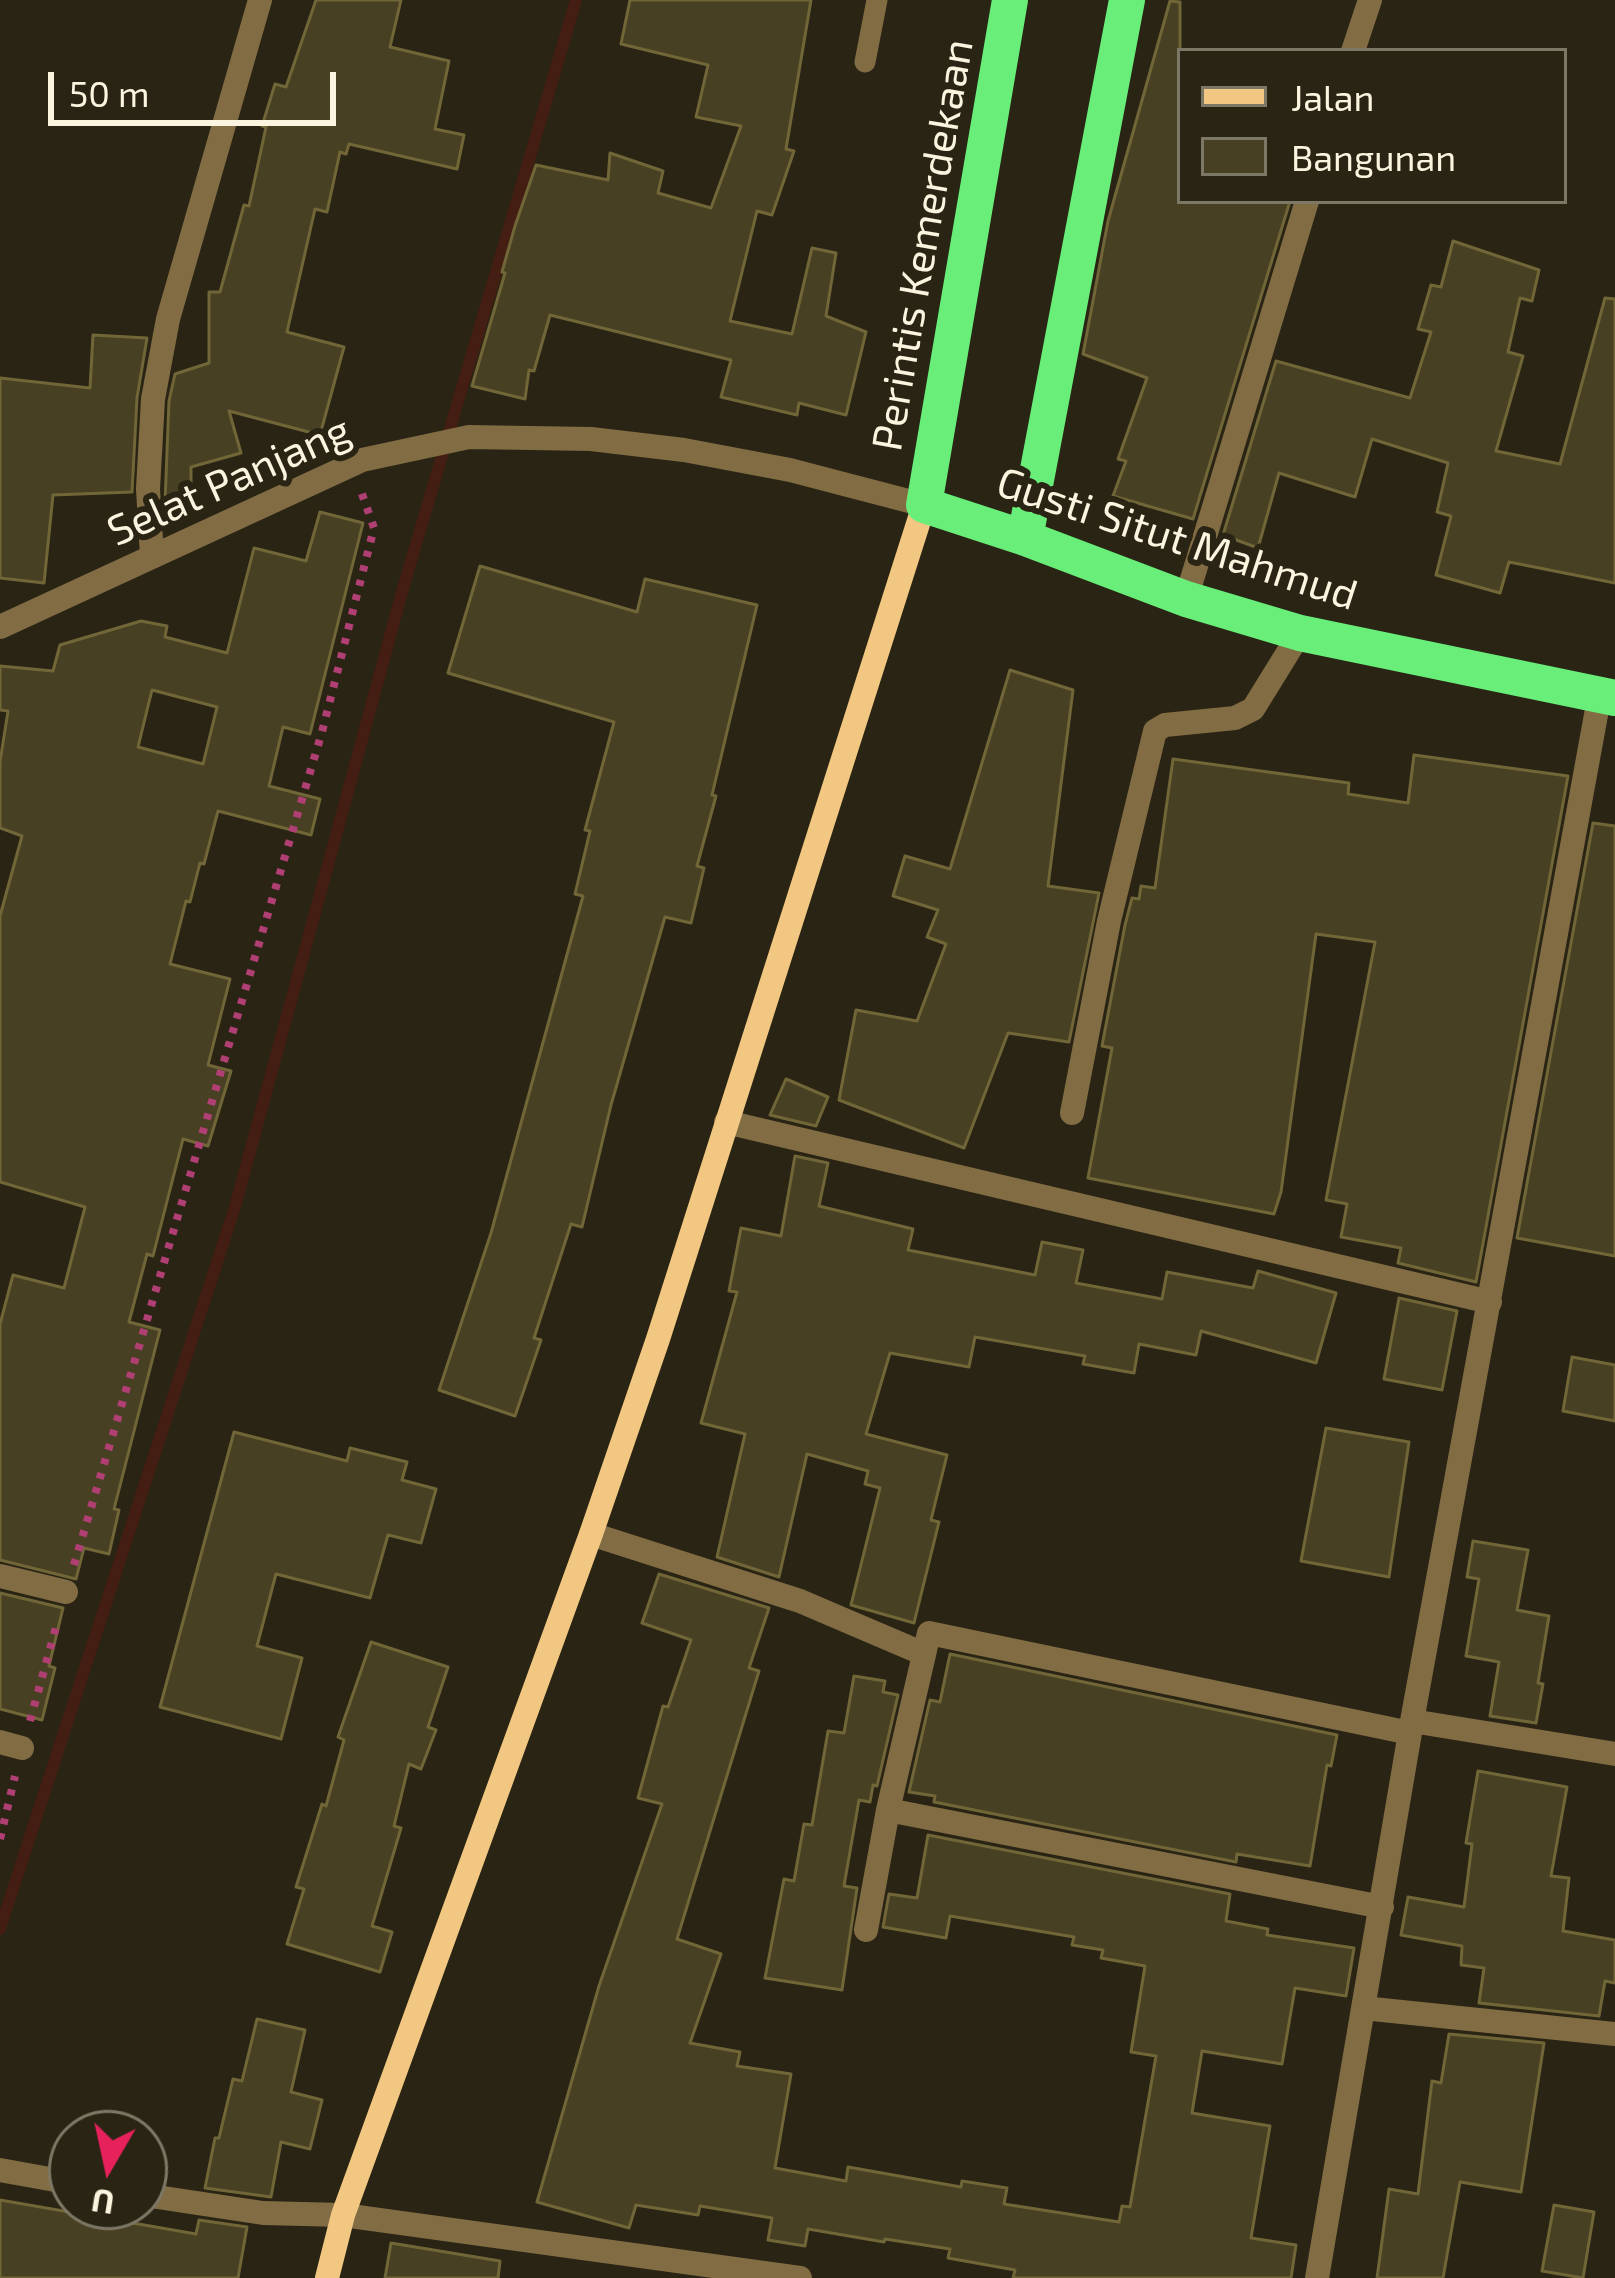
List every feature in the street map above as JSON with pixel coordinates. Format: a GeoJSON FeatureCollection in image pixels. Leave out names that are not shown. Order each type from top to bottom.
{"type":"FeatureCollection","features":[{"type":"Feature","properties":{"kind":"highway","name":"Perintis Kemerdekaan"},"geometry":{"type":"LineString","coordinates":[[924,505],[1010,0]]}},
{"type":"Feature","properties":{"kind":"highway"},"geometry":{"type":"LineString","coordinates":[[1025,538],[1127,0]]}},
{"type":"Feature","properties":{"kind":"highway","name":"Gusti Situt Mahmud"},"geometry":{"type":"LineString","coordinates":[[924,505],[1186,598],[1300,633],[1607,695]]}},
{"type":"Feature","properties":{"kind":"street"},"geometry":{"type":"LineString","coordinates":[[152,556],[148,490],[153,400],[168,320],[260,0]]}},
{"type":"Feature","properties":{"kind":"street"},"geometry":{"type":"LineString","coordinates":[[1354,48],[1370,0]]}},
{"type":"Feature","properties":{"kind":"street"},"geometry":{"type":"LineString","coordinates":[[1186,598],[1306,204]]}},
{"type":"Feature","properties":{"kind":"street","name":"Selat Panjang"},"geometry":{"type":"LineString","coordinates":[[0,627],[357,462],[470,437],[591,439],[684,450],[790,470],[924,505]]}},
{"type":"Feature","properties":{"kind":"street"},"geometry":{"type":"LineString","coordinates":[[326,2278],[344,2215],[591,1534],[924,505]]}},
{"type":"Feature","properties":{"kind":"street"},"geometry":{"type":"LineString","coordinates":[[1072,1113],[1109,921],[1155,731],[1165,725],[1235,718],[1252,709],[1300,633]]}},
{"type":"Feature","properties":{"kind":"street"},"geometry":{"type":"LineString","coordinates":[[1317,2278],[1411,1727],[1607,695]]}},
{"type":"Feature","properties":{"kind":"street"},"geometry":{"type":"LineString","coordinates":[[726,1122],[1490,1303]]}},
{"type":"Feature","properties":{"kind":"street"},"geometry":{"type":"LineString","coordinates":[[591,1534],[800,1600],[924,1654]]}},
{"type":"Feature","properties":{"kind":"street"},"geometry":{"type":"LineString","coordinates":[[0,1576],[65,1592]]}},
{"type":"Feature","properties":{"kind":"street"},"geometry":{"type":"LineString","coordinates":[[866,1930],[929,1633],[1411,1727],[1615,1754]]}},
{"type":"Feature","properties":{"kind":"street"},"geometry":{"type":"LineString","coordinates":[[888,1810],[1382,1907]]}},
{"type":"Feature","properties":{"kind":"street"},"geometry":{"type":"LineString","coordinates":[[1363,2008],[1615,2034]]}},
{"type":"Feature","properties":{"kind":"street"},"geometry":{"type":"LineString","coordinates":[[0,2170],[48,2179]]}},
{"type":"Feature","properties":{"kind":"street"},"geometry":{"type":"LineString","coordinates":[[168,2199],[263,2213],[344,2215],[800,2278]]}},
{"type":"Feature","properties":{"kind":"lane"},"geometry":{"type":"LineString","coordinates":[[865,62],[877,0]]}},
{"type":"Feature","properties":{"kind":"path"},"geometry":{"type":"LineString","coordinates":[[0,1839],[11,1745],[65,1592],[322,732],[364,570],[374,529],[357,462]]}},
{"type":"Feature","properties":{"kind":"building"},"geometry":{"type":"Polygon","coordinates":[[[316,0],[401,0],[390,47],[449,61],[435,129],[464,135],[457,169],[349,144],[346,154],[340,152],[327,212],[315,209],[287,332],[344,347],[320,435],[229,411],[241,453],[191,467],[191,503],[165,503],[169,401],[175,374],[209,363],[209,292],[220,292],[244,205],[249,206],[266,127],[262,126],[275,84],[286,87],[316,0]]]}},
{"type":"Feature","properties":{"kind":"building"},"geometry":{"type":"Polygon","coordinates":[[[630,0],[811,0],[786,149],[794,151],[772,215],[757,211],[730,321],[792,334],[812,248],[836,253],[826,316],[866,332],[846,415],[799,403],[797,415],[721,397],[731,360],[550,315],[534,371],[529,370],[525,399],[472,386],[536,165],[608,180],[610,153],[663,171],[658,193],[711,208],[741,126],[696,117],[708,65],[621,44],[630,0]]]}},
{"type":"Feature","properties":{"kind":"building"},"geometry":{"type":"Polygon","coordinates":[[[1170,1],[1180,2],[1177,204],[1289,204],[1193,519],[1113,496],[1126,461],[1118,459],[1147,378],[1083,354],[1108,221],[1170,1]]]}},
{"type":"Feature","properties":{"kind":"building"},"geometry":{"type":"Polygon","coordinates":[[[1453,241],[1539,270],[1532,301],[1520,298],[1508,352],[1523,356],[1496,451],[1560,464],[1605,298],[1615,299],[1615,583],[1509,562],[1500,593],[1436,575],[1451,516],[1437,512],[1448,463],[1372,439],[1355,497],[1279,473],[1258,548],[1223,535],[1276,361],[1410,398],[1431,332],[1418,329],[1431,285],[1441,287],[1453,241]]]}},
{"type":"Feature","properties":{"kind":"building"},"geometry":{"type":"Polygon","coordinates":[[[93,335],[147,338],[137,398],[132,492],[53,495],[44,583],[0,578],[0,378],[90,388],[93,335]]]}},
{"type":"Feature","properties":{"kind":"building"},"geometry":{"type":"Polygon","coordinates":[[[320,512],[363,523],[310,734],[283,727],[269,786],[320,799],[311,835],[218,811],[170,964],[230,979],[208,1065],[231,1071],[208,1146],[183,1139],[153,1256],[147,1254],[129,1322],[160,1330],[114,1509],[119,1510],[109,1554],[84,1548],[76,1579],[0,1560],[0,1324],[13,1275],[64,1288],[85,1207],[0,1182],[0,916],[22,836],[0,828],[0,762],[8,711],[0,710],[0,666],[53,671],[60,645],[141,621],[167,626],[165,637],[227,653],[254,548],[306,561],[320,512]],[[152,690],[138,747],[203,764],[217,707],[152,690]]]}},
{"type":"Feature","properties":{"kind":"building"},"geometry":{"type":"Polygon","coordinates":[[[480,566],[637,612],[645,579],[757,605],[697,866],[704,868],[691,923],[665,917],[582,1227],[571,1224],[534,1338],[541,1340],[515,1416],[439,1390],[491,1233],[583,896],[575,894],[590,831],[585,830],[614,722],[448,673],[480,566]]]}},
{"type":"Feature","properties":{"kind":"building"},"geometry":{"type":"Polygon","coordinates":[[[1010,670],[1073,690],[1048,886],[1099,893],[1069,1042],[1008,1033],[964,1148],[839,1100],[856,1010],[917,1021],[946,944],[927,937],[938,910],[893,896],[905,856],[950,869],[1010,670]]]}},
{"type":"Feature","properties":{"kind":"building"},"geometry":{"type":"Polygon","coordinates":[[[1414,755],[1568,776],[1476,1282],[1398,1263],[1401,1248],[1341,1237],[1347,1204],[1326,1200],[1375,942],[1316,934],[1281,1192],[1274,1214],[1088,1178],[1112,1048],[1102,1046],[1125,925],[1132,898],[1139,899],[1141,886],[1155,888],[1173,759],[1349,783],[1348,794],[1408,803],[1414,755]]]}},
{"type":"Feature","properties":{"kind":"building"},"geometry":{"type":"Polygon","coordinates":[[[1593,823],[1615,826],[1615,1256],[1517,1238],[1593,823]]]}},
{"type":"Feature","properties":{"kind":"building"},"geometry":{"type":"Polygon","coordinates":[[[786,1079],[828,1097],[816,1126],[770,1115],[786,1079]]]}},
{"type":"Feature","properties":{"kind":"building"},"geometry":{"type":"Polygon","coordinates":[[[795,1156],[828,1163],[819,1206],[913,1229],[908,1250],[1035,1275],[1042,1242],[1083,1250],[1076,1283],[1162,1299],[1167,1272],[1253,1288],[1258,1271],[1336,1293],[1316,1363],[1201,1331],[1196,1355],[1139,1344],[1134,1373],[1083,1364],[1085,1356],[975,1337],[969,1367],[890,1353],[866,1434],[947,1455],[931,1520],[939,1522],[914,1623],[851,1605],[880,1488],[865,1484],[868,1471],[807,1454],[779,1577],[717,1557],[745,1434],[701,1423],[737,1292],[729,1291],[741,1228],[781,1236],[795,1156]]]}},
{"type":"Feature","properties":{"kind":"building"},"geometry":{"type":"Polygon","coordinates":[[[1399,1298],[1457,1311],[1442,1390],[1384,1379],[1399,1298]]]}},
{"type":"Feature","properties":{"kind":"building"},"geometry":{"type":"Polygon","coordinates":[[[1572,1357],[1615,1365],[1615,1421],[1563,1411],[1572,1357]]]}},
{"type":"Feature","properties":{"kind":"building"},"geometry":{"type":"Polygon","coordinates":[[[1326,1428],[1409,1442],[1389,1577],[1301,1561],[1326,1428]]]}},
{"type":"Feature","properties":{"kind":"building"},"geometry":{"type":"Polygon","coordinates":[[[234,1432],[347,1461],[350,1448],[407,1462],[402,1480],[436,1489],[421,1543],[388,1535],[370,1598],[276,1574],[257,1646],[302,1658],[281,1739],[160,1707],[234,1432]]]}},
{"type":"Feature","properties":{"kind":"building"},"geometry":{"type":"Polygon","coordinates":[[[1473,1541],[1528,1550],[1517,1610],[1549,1616],[1536,1723],[1490,1716],[1499,1662],[1466,1656],[1479,1579],[1467,1577],[1473,1541]]]}},
{"type":"Feature","properties":{"kind":"building"},"geometry":{"type":"Polygon","coordinates":[[[659,1574],[769,1608],[749,1668],[759,1671],[677,1939],[721,1954],[690,2043],[740,2052],[737,2066],[791,2074],[775,2168],[846,2181],[848,2167],[961,2187],[962,2181],[1007,2188],[1004,2204],[1119,2222],[1122,2206],[1130,2207],[1156,2056],[1131,2052],[1145,1966],[1101,1958],[1103,1950],[1072,1945],[1074,1937],[950,1916],[946,1938],[883,1927],[889,1894],[917,1898],[928,1835],[1230,1894],[1226,1921],[1268,1929],[1267,1935],[1354,1948],[1346,1996],[1295,1988],[1282,2064],[1202,2051],[1192,2113],[1270,2126],[1251,2238],[1296,2245],[1291,2278],[1013,2278],[1015,2270],[948,2258],[950,2249],[808,2229],[805,2246],[768,2240],[772,2218],[700,2206],[698,2215],[636,2205],[629,2228],[537,2202],[599,1986],[662,1804],[638,1798],[663,1706],[668,1707],[691,1640],[642,1623],[659,1574]]]}},
{"type":"Feature","properties":{"kind":"building"},"geometry":{"type":"Polygon","coordinates":[[[0,1593],[63,1608],[42,1720],[0,1709],[0,1593]]]}},
{"type":"Feature","properties":{"kind":"building"},"geometry":{"type":"Polygon","coordinates":[[[371,1642],[448,1667],[428,1727],[436,1730],[421,1769],[409,1764],[394,1826],[401,1828],[372,1926],[392,1932],[380,1972],[287,1944],[304,1889],[296,1887],[322,1804],[326,1806],[344,1740],[338,1737],[371,1642]]]}},
{"type":"Feature","properties":{"kind":"building"},"geometry":{"type":"Polygon","coordinates":[[[950,1654],[1337,1735],[1331,1766],[1327,1765],[1310,1866],[1237,1854],[1236,1862],[934,1802],[935,1796],[909,1792],[930,1700],[940,1702],[950,1654]]]}},
{"type":"Feature","properties":{"kind":"building"},"geometry":{"type":"Polygon","coordinates":[[[854,1676],[885,1681],[883,1692],[898,1695],[877,1786],[873,1785],[870,1802],[859,1800],[844,1886],[857,1888],[842,1990],[765,1978],[784,1879],[794,1881],[804,1824],[812,1825],[828,1731],[844,1733],[854,1676]]]}},
{"type":"Feature","properties":{"kind":"building"},"geometry":{"type":"Polygon","coordinates":[[[1478,1771],[1567,1787],[1551,1876],[1569,1878],[1563,1931],[1615,1940],[1615,1983],[1605,1981],[1599,2016],[1479,2003],[1484,1968],[1461,1965],[1462,1946],[1401,1935],[1408,1897],[1464,1907],[1472,1844],[1466,1843],[1478,1771]]]}},
{"type":"Feature","properties":{"kind":"building"},"geometry":{"type":"Polygon","coordinates":[[[257,2019],[305,2030],[291,2092],[322,2100],[310,2149],[281,2142],[271,2197],[205,2188],[233,2079],[242,2081],[257,2019]]]}},
{"type":"Feature","properties":{"kind":"building"},"geometry":{"type":"Polygon","coordinates":[[[1449,2034],[1544,2043],[1521,2192],[1460,2182],[1443,2278],[1377,2278],[1389,2189],[1418,2194],[1432,2081],[1441,2083],[1449,2034]]]}},
{"type":"Feature","properties":{"kind":"building"},"geometry":{"type":"Polygon","coordinates":[[[0,2200],[48,2208],[48,2230],[168,2229],[196,2234],[199,2220],[247,2227],[238,2278],[0,2278],[0,2200]]]}},
{"type":"Feature","properties":{"kind":"building"},"geometry":{"type":"Polygon","coordinates":[[[1554,2205],[1594,2212],[1583,2278],[1542,2271],[1554,2205]]]}},
{"type":"Feature","properties":{"kind":"building"},"geometry":{"type":"Polygon","coordinates":[[[391,2243],[500,2261],[498,2278],[385,2278],[391,2243]]]}},
{"type":"Feature","properties":{"kind":"waterway"},"geometry":{"type":"LineString","coordinates":[[0,1929],[235,1207],[404,585],[576,0]]}}]}
